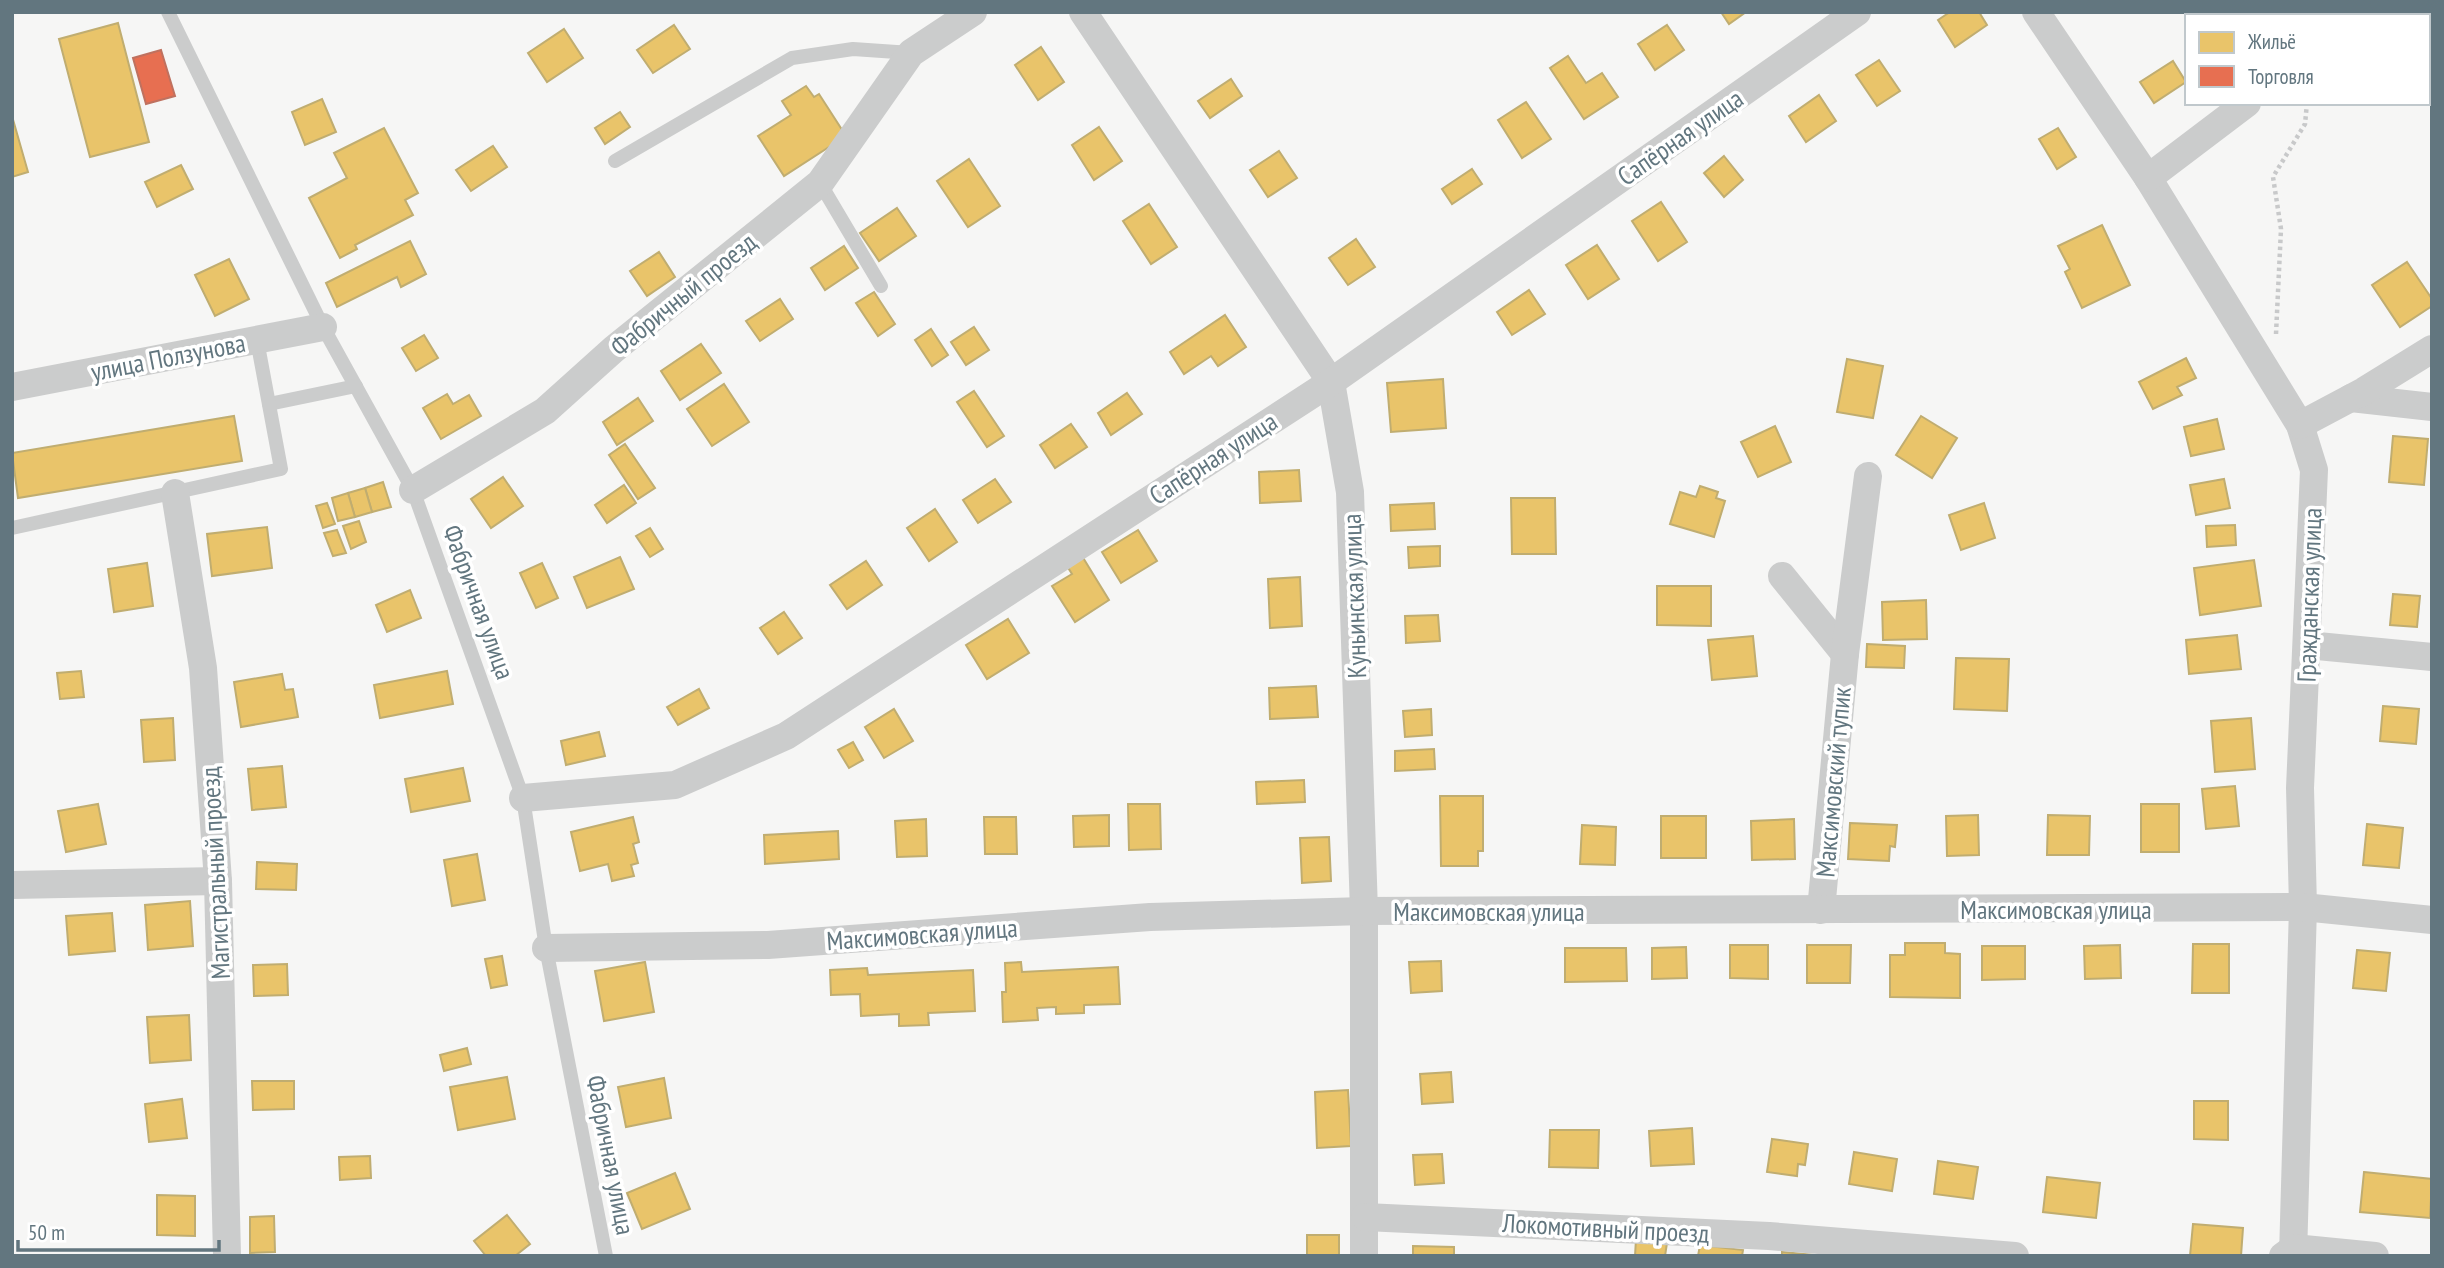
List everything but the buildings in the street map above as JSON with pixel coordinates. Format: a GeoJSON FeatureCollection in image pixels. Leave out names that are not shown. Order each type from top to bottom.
{"type":"FeatureCollection","features":[{"type":"Feature","properties":{"kind":"street"},"geometry":{"type":"LineString","coordinates":[[911,53],[973,12]]}},
{"type":"Feature","properties":{"kind":"street","name":"Куньинская улица"},"geometry":{"type":"LineString","coordinates":[[1083,12],[1331,382],[1350,492],[1364,911],[1364,1256]]}},
{"type":"Feature","properties":{"kind":"street","name":"Сапёрная улица"},"geometry":{"type":"LineString","coordinates":[[523,798],[675,785],[786,736],[1331,382],[1857,12]]}},
{"type":"Feature","properties":{"kind":"street","name":"Гражданская улица"},"geometry":{"type":"LineString","coordinates":[[2036,12],[2148,178],[2300,425],[2314,470],[2300,788],[2303,908],[2290,1253]]}},
{"type":"Feature","properties":{"kind":"street","name":"Фабричный проезд"},"geometry":{"type":"LineString","coordinates":[[413,490],[545,411],[614,349],[820,183],[911,53]]}},
{"type":"Feature","properties":{"kind":"street"},"geometry":{"type":"LineString","coordinates":[[2148,178],[2244,105]]}},
{"type":"Feature","properties":{"kind":"street","name":"улица Ползунова"},"geometry":{"type":"LineString","coordinates":[[12,387],[323,327]]}},
{"type":"Feature","properties":{"kind":"street"},"geometry":{"type":"LineString","coordinates":[[2300,425],[2432,349]]}},
{"type":"Feature","properties":{"kind":"street"},"geometry":{"type":"LineString","coordinates":[[2351,398],[2432,407]]}},
{"type":"Feature","properties":{"kind":"street","name":"Максимовский тупик"},"geometry":{"type":"LineString","coordinates":[[1821,910],[1845,654],[1868,476]]}},
{"type":"Feature","properties":{"kind":"street","name":"Магистральный проезд"},"geometry":{"type":"LineString","coordinates":[[175,492],[203,668],[218,881],[227,1256]]}},
{"type":"Feature","properties":{"kind":"street","name":"Максимовский тупик"},"geometry":{"type":"LineString","coordinates":[[1782,576],[1845,654]]}},
{"type":"Feature","properties":{"kind":"street"},"geometry":{"type":"LineString","coordinates":[[2307,645],[2432,657]]}},
{"type":"Feature","properties":{"kind":"street"},"geometry":{"type":"LineString","coordinates":[[12,885],[218,881]]}},
{"type":"Feature","properties":{"kind":"street","name":"Максимовская улица"},"geometry":{"type":"LineString","coordinates":[[546,948],[768,945],[1150,917],[1364,911],[2303,908],[2432,920]]}},
{"type":"Feature","properties":{"kind":"street","name":"Локомотивный проезд"},"geometry":{"type":"LineString","coordinates":[[1365,1217],[1769,1236],[2015,1256]]}},
{"type":"Feature","properties":{"kind":"street"},"geometry":{"type":"LineString","coordinates":[[2290,1253],[2375,1256]]}},
{"type":"Feature","properties":{"kind":"lane","name":"Фабричная улица"},"geometry":{"type":"LineString","coordinates":[[168,12],[323,327],[413,490],[523,798],[546,948],[606,1256]]}},
{"type":"Feature","properties":{"kind":"lane"},"geometry":{"type":"LineString","coordinates":[[615,161],[792,58],[853,49],[911,53]]}},
{"type":"Feature","properties":{"kind":"lane"},"geometry":{"type":"LineString","coordinates":[[820,183],[881,286]]}},
{"type":"Feature","properties":{"kind":"lane"},"geometry":{"type":"LineString","coordinates":[[12,528],[281,469],[257,340]]}},
{"type":"Feature","properties":{"kind":"lane"},"geometry":{"type":"LineString","coordinates":[[269,404],[356,386]]}},
{"type":"Feature","properties":{"kind":"path"},"geometry":{"type":"LineString","coordinates":[[2274,384],[2281,229],[2273,177],[2305,124],[2307,105]]}}]}
